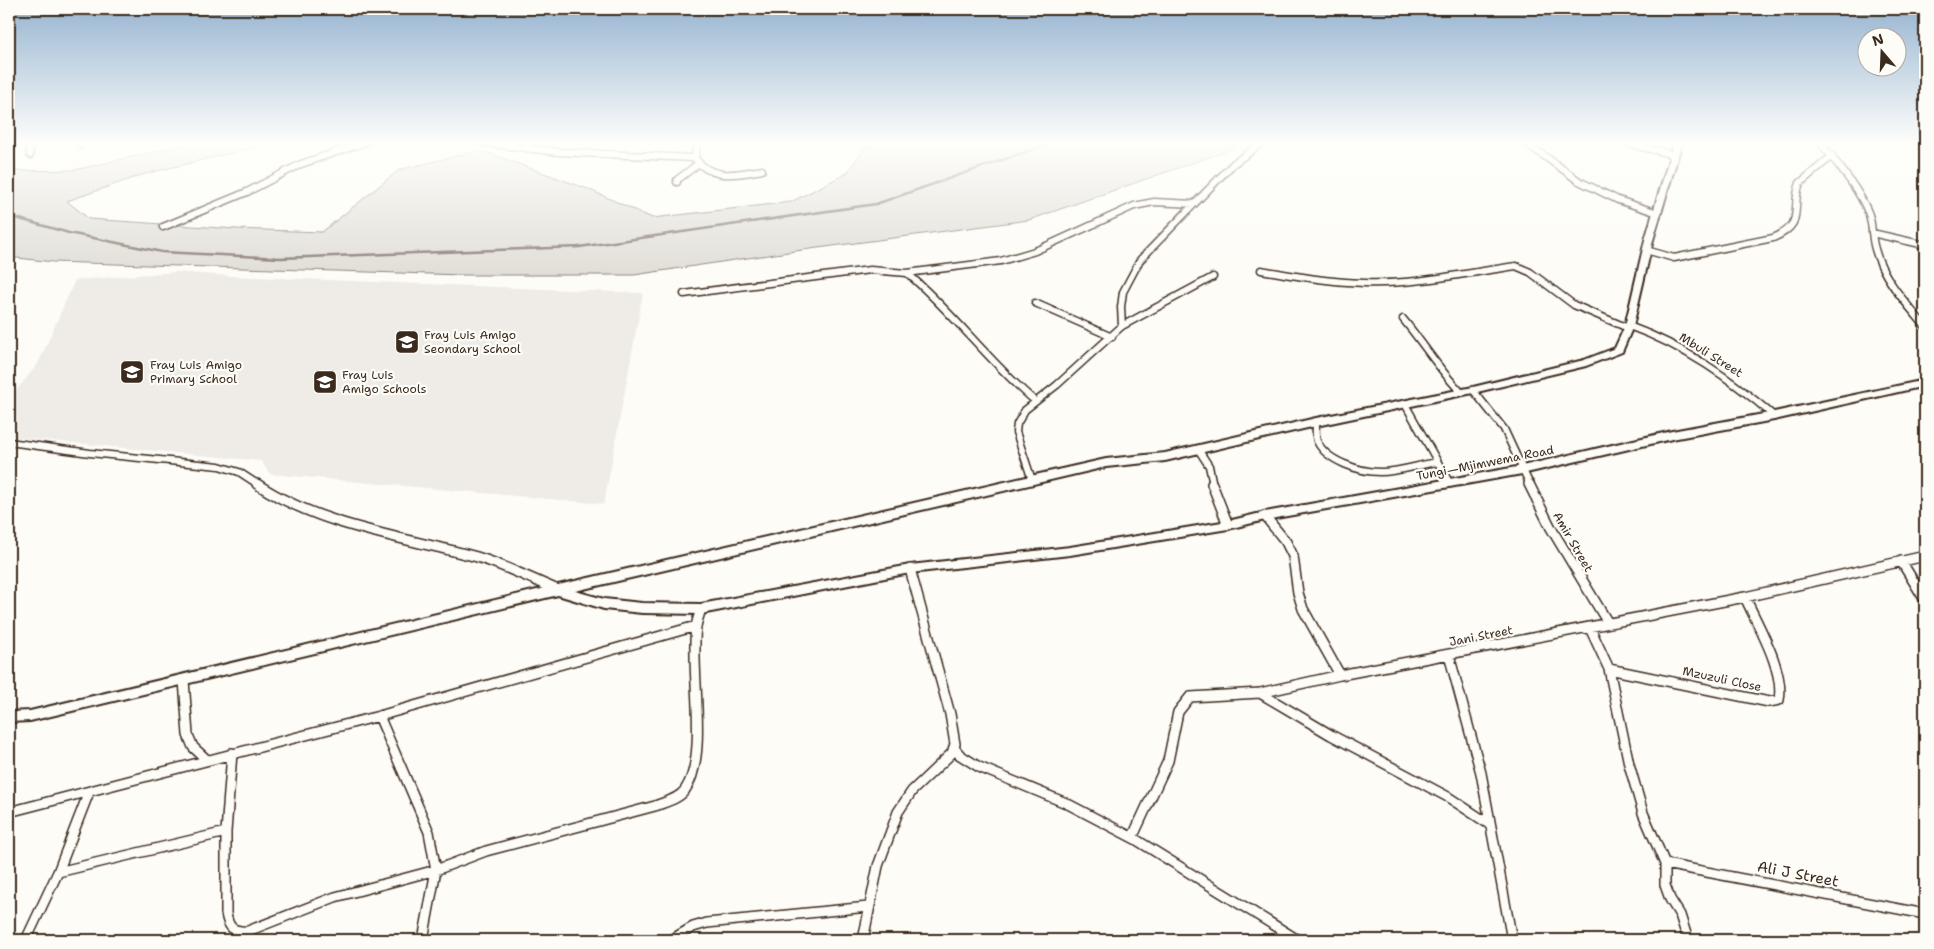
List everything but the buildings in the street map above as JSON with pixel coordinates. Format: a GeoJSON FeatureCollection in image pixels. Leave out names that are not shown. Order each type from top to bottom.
{"type":"FeatureCollection","features":[{"type":"Feature","properties":{"kind":"street"},"geometry":{"type":"LineString","coordinates":[[162,227],[231,199],[256,186]]}},
{"type":"Feature","properties":{"kind":"street"},"geometry":{"type":"LineString","coordinates":[[1122,326],[1119,306],[1122,292],[1129,276],[1140,260],[1211,186]]}},
{"type":"Feature","properties":{"kind":"street"},"geometry":{"type":"LineString","coordinates":[[1590,186],[1618,200],[1658,213]]}},
{"type":"Feature","properties":{"kind":"street"},"geometry":{"type":"LineString","coordinates":[[9,717],[30,716],[558,590],[1106,463],[1165,457],[1316,422],[1473,390],[1605,357],[1619,350],[1628,327],[1646,250],[1665,186]]}},
{"type":"Feature","properties":{"kind":"street"},"geometry":{"type":"LineString","coordinates":[[1646,250],[1674,258],[1754,243],[1783,234],[1795,222],[1799,186]]}},
{"type":"Feature","properties":{"kind":"street"},"geometry":{"type":"LineString","coordinates":[[1851,186],[1867,212],[1875,250],[1884,272],[1925,326]]}},
{"type":"Feature","properties":{"kind":"street"},"geometry":{"type":"LineString","coordinates":[[684,294],[870,270],[907,273],[1001,261],[1035,251],[1098,221],[1145,203],[1194,204]]}},
{"type":"Feature","properties":{"kind":"street"},"geometry":{"type":"LineString","coordinates":[[1872,233],[1925,245]]}},
{"type":"Feature","properties":{"kind":"street","name":"Mbuli Street"},"geometry":{"type":"LineString","coordinates":[[1261,270],[1306,278],[1384,283],[1456,276],[1500,267],[1516,266],[1525,269],[1552,291],[1577,307],[1665,340],[1723,374],[1744,389],[1774,416]]}},
{"type":"Feature","properties":{"kind":"street"},"geometry":{"type":"LineString","coordinates":[[907,273],[949,310],[994,363],[1035,401]]}},
{"type":"Feature","properties":{"kind":"street"},"geometry":{"type":"LineString","coordinates":[[1032,480],[1016,432],[1020,416],[1035,401],[1057,385],[1112,337],[1122,326],[1213,277]]}},
{"type":"Feature","properties":{"kind":"street"},"geometry":{"type":"LineString","coordinates":[[1035,303],[1112,337]]}},
{"type":"Feature","properties":{"kind":"street"},"geometry":{"type":"LineString","coordinates":[[1403,318],[1424,344],[1444,375],[1461,392]]}},
{"type":"Feature","properties":{"kind":"street","name":"Tungi—Mjimwema Road"},"geometry":{"type":"LineString","coordinates":[[558,590],[604,604],[642,608],[701,609],[910,569],[1047,554],[1228,525],[1265,516],[1522,470],[1672,435],[1774,416],[1925,383]]}},
{"type":"Feature","properties":{"kind":"street","name":"Amir Street"},"geometry":{"type":"LineString","coordinates":[[1473,390],[1496,416],[1504,429],[1551,528],[1608,623]]}},
{"type":"Feature","properties":{"kind":"street"},"geometry":{"type":"LineString","coordinates":[[1405,404],[1449,482]]}},
{"type":"Feature","properties":{"kind":"street"},"geometry":{"type":"LineString","coordinates":[[1316,422],[1316,440],[1321,447],[1342,462],[1359,468],[1374,472],[1436,462]]}},
{"type":"Feature","properties":{"kind":"street"},"geometry":{"type":"LineString","coordinates":[[9,442],[90,453],[219,466],[238,472],[272,494],[303,508],[363,528],[479,558],[558,590]]}},
{"type":"Feature","properties":{"kind":"street"},"geometry":{"type":"LineString","coordinates":[[1198,449],[1209,466],[1212,484],[1228,525]]}},
{"type":"Feature","properties":{"kind":"street"},"geometry":{"type":"LineString","coordinates":[[1265,516],[1286,542],[1293,556],[1298,592],[1303,609],[1340,675]]}},
{"type":"Feature","properties":{"kind":"street","name":"Jani Street"},"geometry":{"type":"LineString","coordinates":[[1133,836],[1160,782],[1169,758],[1176,712],[1181,704],[1190,697],[1260,693],[1340,675],[1745,597],[1925,556]]}},
{"type":"Feature","properties":{"kind":"street"},"geometry":{"type":"LineString","coordinates":[[1901,561],[1925,600]]}},
{"type":"Feature","properties":{"kind":"street"},"geometry":{"type":"LineString","coordinates":[[863,940],[868,907],[887,838],[897,814],[917,785],[946,760],[954,748],[955,737],[950,714],[910,569]]}},
{"type":"Feature","properties":{"kind":"street","name":"Mzuzuli Close"},"geometry":{"type":"LineString","coordinates":[[1609,669],[1768,702],[1779,700],[1782,692],[1779,675],[1745,597]]}},
{"type":"Feature","properties":{"kind":"street"},"geometry":{"type":"LineString","coordinates":[[232,753],[226,832],[226,913],[227,922],[231,929],[237,932],[264,925],[335,897],[436,870],[486,851],[655,806],[675,798],[685,791],[692,774],[697,741],[696,626],[701,609]]}},
{"type":"Feature","properties":{"kind":"street"},"geometry":{"type":"LineString","coordinates":[[9,812],[378,716],[696,626]]}},
{"type":"Feature","properties":{"kind":"street"},"geometry":{"type":"LineString","coordinates":[[1590,628],[1609,669],[1629,764],[1642,813],[1665,864],[1667,892],[1680,915],[1688,940]]}},
{"type":"Feature","properties":{"kind":"street"},"geometry":{"type":"LineString","coordinates":[[30,716],[39,709],[210,668],[267,655],[277,658]]}},
{"type":"Feature","properties":{"kind":"street"},"geometry":{"type":"LineString","coordinates":[[1449,655],[1481,773],[1488,824],[1512,940]]}},
{"type":"Feature","properties":{"kind":"street"},"geometry":{"type":"LineString","coordinates":[[184,680],[188,736],[193,747],[207,760]]}},
{"type":"Feature","properties":{"kind":"street"},"geometry":{"type":"LineString","coordinates":[[1260,693],[1331,735],[1448,797],[1488,824]]}},
{"type":"Feature","properties":{"kind":"street"},"geometry":{"type":"LineString","coordinates":[[378,716],[429,832],[436,870],[423,940]]}},
{"type":"Feature","properties":{"kind":"street"},"geometry":{"type":"LineString","coordinates":[[954,748],[960,757],[1063,800],[1133,836],[1298,940]]}},
{"type":"Feature","properties":{"kind":"street"},"geometry":{"type":"LineString","coordinates":[[26,940],[58,872],[89,792]]}},
{"type":"Feature","properties":{"kind":"street"},"geometry":{"type":"LineString","coordinates":[[58,872],[226,832]]}},
{"type":"Feature","properties":{"kind":"street","name":"Ali J Street"},"geometry":{"type":"LineString","coordinates":[[1665,864],[1925,914]]}},
{"type":"Feature","properties":{"kind":"street"},"geometry":{"type":"LineString","coordinates":[[671,940],[693,927],[708,924],[868,907]]}},
{"type":"Feature","properties":{"kind":"shaded area"},"geometry":{"type":"Polygon","coordinates":[[[9,186],[110,186],[67,201],[89,219],[236,229],[322,232],[379,186],[580,186],[652,218],[791,202],[821,186],[1125,186],[1029,220],[795,251],[634,275],[462,275],[53,262],[9,257],[9,186]]]}},
{"type":"Feature","properties":{"kind":"shaded area","name":"Fray Luis Amigo Schools"},"geometry":{"type":"Polygon","coordinates":[[[175,272],[643,293],[604,504],[270,474],[261,461],[9,437],[9,399],[38,364],[75,280],[175,272]]]}},
{"type":"Feature","properties":{"kind":"waterway"},"geometry":{"type":"LineString","coordinates":[[9,216],[69,233],[162,252],[280,258],[579,247],[876,204],[927,186]]}},
{"type":"Feature","properties":{"kind":"place","name":"Fray Luis Amigo Seondary School"},"geometry":{"type":"Point","coordinates":[407,342]}},
{"type":"Feature","properties":{"kind":"place","name":"Fray Luis Amigo Primary School"},"geometry":{"type":"Point","coordinates":[132,372]}},
{"type":"Feature","properties":{"kind":"place","name":"Fray Luis Amigo Schools"},"geometry":{"type":"Point","coordinates":[325,382]}}]}
